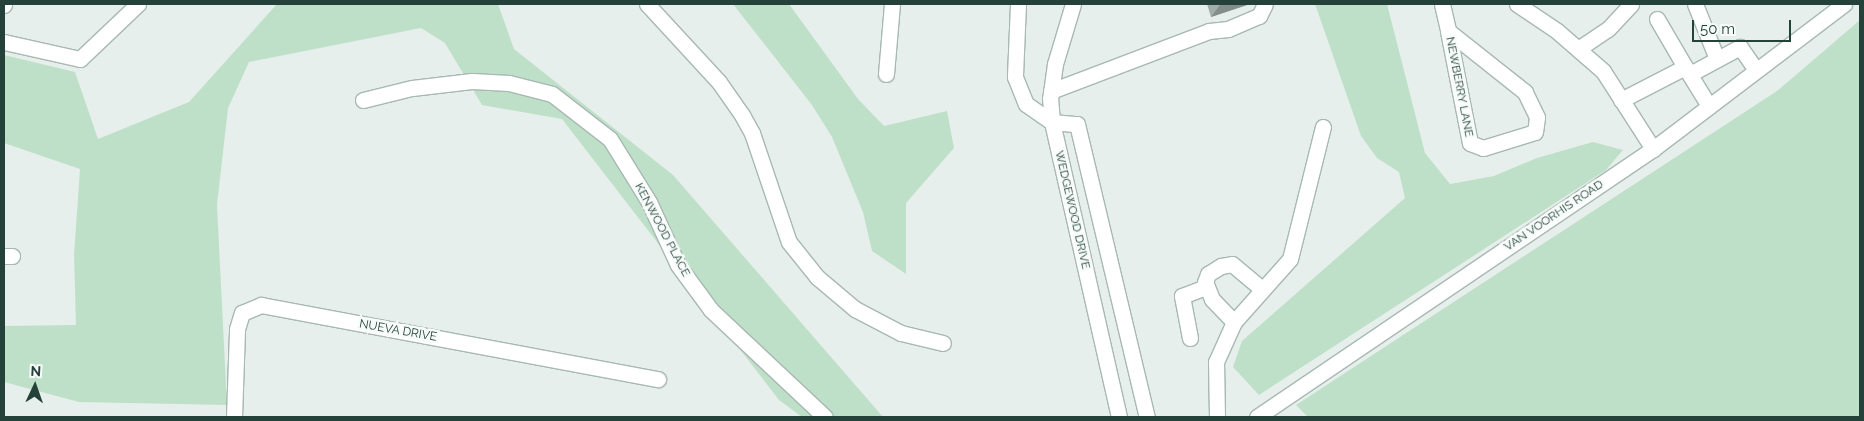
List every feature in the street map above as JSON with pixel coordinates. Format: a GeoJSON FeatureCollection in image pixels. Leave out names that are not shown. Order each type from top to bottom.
{"type":"FeatureCollection","features":[{"type":"Feature","properties":{"kind":"street"},"geometry":{"type":"LineString","coordinates":[[4,42],[80,59],[138,4]]}},
{"type":"Feature","properties":{"kind":"street"},"geometry":{"type":"LineString","coordinates":[[647,4],[719,82],[742,115],[752,133],[789,242],[816,277],[855,309],[923,341],[943,343]]}},
{"type":"Feature","properties":{"kind":"street"},"geometry":{"type":"LineString","coordinates":[[886,74],[892,4]]}},
{"type":"Feature","properties":{"kind":"street"},"geometry":{"type":"LineString","coordinates":[[1018,4],[1015,77],[1026,104],[1052,122],[1077,124],[1147,417]]}},
{"type":"Feature","properties":{"kind":"street","name":"WEDGEWOOD DRIVE"},"geometry":{"type":"LineString","coordinates":[[1073,4],[1055,64],[1051,91],[1052,122],[1120,417]]}},
{"type":"Feature","properties":{"kind":"street"},"geometry":{"type":"LineString","coordinates":[[1051,91],[1209,32],[1228,29],[1259,16],[1265,4]]}},
{"type":"Feature","properties":{"kind":"street","name":"NEWBERRY LANE"},"geometry":{"type":"LineString","coordinates":[[1442,4],[1470,143],[1483,148],[1535,132],[1537,117],[1525,92],[1448,31]]}},
{"type":"Feature","properties":{"kind":"street"},"geometry":{"type":"LineString","coordinates":[[1517,4],[1578,49],[1603,71],[1653,149]]}},
{"type":"Feature","properties":{"kind":"street"},"geometry":{"type":"LineString","coordinates":[[1578,49],[1608,29],[1630,4]]}},
{"type":"Feature","properties":{"kind":"street"},"geometry":{"type":"LineString","coordinates":[[1695,4],[1717,59]]}},
{"type":"Feature","properties":{"kind":"street","name":"VAN VOORHIS ROAD"},"geometry":{"type":"LineString","coordinates":[[1264,416],[1653,149],[1844,4]]}},
{"type":"Feature","properties":{"kind":"street"},"geometry":{"type":"LineString","coordinates":[[1657,19],[1709,106]]}},
{"type":"Feature","properties":{"kind":"street"},"geometry":{"type":"LineString","coordinates":[[1622,100],[1717,59],[1740,46],[1756,70]]}},
{"type":"Feature","properties":{"kind":"street","name":"KENWOOD PLACE"},"geometry":{"type":"LineString","coordinates":[[362,100],[412,88],[472,81],[508,83],[552,94],[610,139],[649,202],[678,265],[711,310],[825,417]]}},
{"type":"Feature","properties":{"kind":"street"},"geometry":{"type":"LineString","coordinates":[[1217,417],[1216,362],[1234,322],[1290,259],[1323,127]]}},
{"type":"Feature","properties":{"kind":"street"},"geometry":{"type":"LineString","coordinates":[[1234,322],[1212,300],[1206,287],[1208,274],[1214,269],[1232,264],[1262,289]]}},
{"type":"Feature","properties":{"kind":"street"},"geometry":{"type":"LineString","coordinates":[[1190,338],[1182,296],[1206,287]]}},
{"type":"Feature","properties":{"kind":"street","name":"NUEVA DRIVE"},"geometry":{"type":"LineString","coordinates":[[234,417],[237,329],[242,313],[261,305],[658,379]]}},
{"type":"Feature","properties":{"kind":"green space"},"geometry":{"type":"Polygon","coordinates":[[[277,4],[498,4],[514,49],[673,175],[883,417],[802,417],[779,400],[562,119],[482,105],[445,43],[421,28],[249,62],[228,108],[217,205],[227,405],[79,402],[4,382],[4,326],[76,325],[74,255],[80,169],[4,143],[4,55],[75,72],[98,139],[189,102],[277,4]]]}},
{"type":"Feature","properties":{"kind":"green space"},"geometry":{"type":"Polygon","coordinates":[[[733,4],[789,4],[858,99],[884,126],[947,111],[954,148],[906,203],[906,274],[872,251],[863,212],[832,137],[812,105],[733,4]]]}},
{"type":"Feature","properties":{"kind":"green space"},"geometry":{"type":"Polygon","coordinates":[[[1315,4],[1387,4],[1425,153],[1450,184],[1494,176],[1537,158],[1593,142],[1623,150],[1606,170],[1259,395],[1233,367],[1242,341],[1405,198],[1399,172],[1377,158],[1361,136],[1315,4]]]}},
{"type":"Feature","properties":{"kind":"green space"},"geometry":{"type":"Polygon","coordinates":[[[1860,20],[1860,417],[1308,417],[1296,405],[1777,91],[1860,20]]]}}]}
